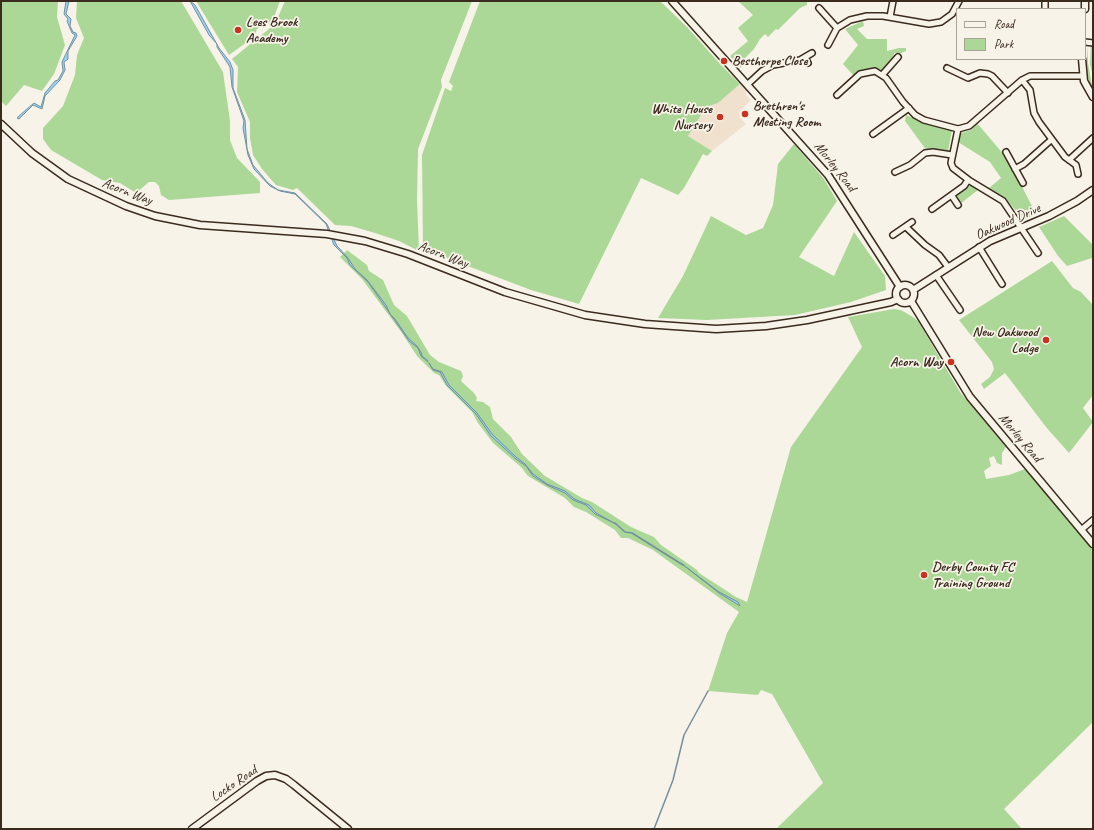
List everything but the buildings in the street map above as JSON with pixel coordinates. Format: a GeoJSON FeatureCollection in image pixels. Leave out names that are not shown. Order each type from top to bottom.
{"type":"FeatureCollection","features":[{"type":"Feature","properties":{"kind":"street","name":"Morley Road"},"geometry":{"type":"LineString","coordinates":[[672,1],[828,175],[900,287]]}},
{"type":"Feature","properties":{"kind":"street"},"geometry":{"type":"LineString","coordinates":[[890,17],[894,1]]}},
{"type":"Feature","properties":{"kind":"street"},"geometry":{"type":"LineString","coordinates":[[828,45],[837,28],[850,20],[867,16],[890,17],[929,24],[941,22],[952,14],[959,1]]}},
{"type":"Feature","properties":{"kind":"street"},"geometry":{"type":"LineString","coordinates":[[819,8],[837,28]]}},
{"type":"Feature","properties":{"kind":"street"},"geometry":{"type":"LineString","coordinates":[[952,14],[956,17]]}},
{"type":"Feature","properties":{"kind":"street"},"geometry":{"type":"LineString","coordinates":[[748,84],[762,71],[774,65],[805,57],[812,53]]}},
{"type":"Feature","properties":{"kind":"street"},"geometry":{"type":"LineString","coordinates":[[805,57],[808,63]]}},
{"type":"Feature","properties":{"kind":"street"},"geometry":{"type":"LineString","coordinates":[[883,74],[898,57]]}},
{"type":"Feature","properties":{"kind":"street"},"geometry":{"type":"LineString","coordinates":[[1082,60],[1082,76],[1086,87],[1093,97]]}},
{"type":"Feature","properties":{"kind":"street"},"geometry":{"type":"LineString","coordinates":[[947,68],[968,78],[980,73],[988,74],[992,76],[1008,93]]}},
{"type":"Feature","properties":{"kind":"street"},"geometry":{"type":"LineString","coordinates":[[837,95],[860,74],[875,71],[883,74],[915,115],[924,120],[958,129],[969,126],[1022,80],[1030,76],[1082,76]]}},
{"type":"Feature","properties":{"kind":"street"},"geometry":{"type":"LineString","coordinates":[[1022,80],[1030,90],[1034,113],[1039,122],[1051,140],[1076,165],[1078,174]]}},
{"type":"Feature","properties":{"kind":"street"},"geometry":{"type":"LineString","coordinates":[[873,134],[909,108]]}},
{"type":"Feature","properties":{"kind":"street","name":"Acorn Way"},"geometry":{"type":"LineString","coordinates":[[1,124],[32,153],[62,175],[83,187],[126,206],[155,216],[200,225],[330,235],[366,241],[389,247],[534,302],[585,315],[645,324],[716,328],[766,326],[847,313],[898,299]]}},
{"type":"Feature","properties":{"kind":"street"},"geometry":{"type":"LineString","coordinates":[[958,129],[952,155],[951,163],[953,168],[968,180],[1003,201],[1038,253]]}},
{"type":"Feature","properties":{"kind":"street"},"geometry":{"type":"LineString","coordinates":[[1070,160],[1093,138]]}},
{"type":"Feature","properties":{"kind":"street"},"geometry":{"type":"LineString","coordinates":[[1015,169],[1024,164],[1051,140]]}},
{"type":"Feature","properties":{"kind":"street"},"geometry":{"type":"LineString","coordinates":[[895,172],[910,165],[925,153],[934,152],[952,155]]}},
{"type":"Feature","properties":{"kind":"street"},"geometry":{"type":"LineString","coordinates":[[1006,152],[1023,183]]}},
{"type":"Feature","properties":{"kind":"street"},"geometry":{"type":"LineString","coordinates":[[932,209],[952,196],[964,186],[968,180]]}},
{"type":"Feature","properties":{"kind":"street","name":"Oakwood Drive"},"geometry":{"type":"LineString","coordinates":[[913,290],[979,247],[1059,211],[1092,192]]}},
{"type":"Feature","properties":{"kind":"street"},"geometry":{"type":"LineString","coordinates":[[952,196],[958,205]]}},
{"type":"Feature","properties":{"kind":"street"},"geometry":{"type":"LineString","coordinates":[[893,235],[912,222]]}},
{"type":"Feature","properties":{"kind":"street"},"geometry":{"type":"LineString","coordinates":[[906,227],[925,245],[939,255],[948,267]]}},
{"type":"Feature","properties":{"kind":"street"},"geometry":{"type":"LineString","coordinates":[[979,247],[1002,284]]}},
{"type":"Feature","properties":{"kind":"street"},"geometry":{"type":"LineString","coordinates":[[936,274],[960,310]]}},
{"type":"Feature","properties":{"kind":"street"},"geometry":{"type":"LineString","coordinates":[[908,286],[913,290],[914,297],[911,301],[902,302],[898,299],[897,293],[900,287],[908,286]]}},
{"type":"Feature","properties":{"kind":"street","name":"Morley Road"},"geometry":{"type":"LineString","coordinates":[[911,301],[970,396],[1093,544]]}},
{"type":"Feature","properties":{"kind":"street"},"geometry":{"type":"LineString","coordinates":[[1081,530],[1093,520]]}},
{"type":"Feature","properties":{"kind":"street","name":"Locko Road"},"geometry":{"type":"LineString","coordinates":[[192,829],[257,781],[266,776],[275,775],[286,779],[348,829]]}},
{"type":"Feature","properties":{"kind":"shaded area","name":"White House Nursery"},"geometry":{"type":"Polygon","coordinates":[[[740,84],[746,90],[746,95],[751,100],[739,112],[740,118],[746,124],[712,151],[688,136],[706,107],[718,103],[740,84]]]}},
{"type":"Feature","properties":{"kind":"green space"},"geometry":{"type":"Polygon","coordinates":[[[1,1],[58,1],[57,17],[65,45],[54,74],[42,91],[24,85],[6,106],[1,101],[1,1]]]}},
{"type":"Feature","properties":{"kind":"green space"},"geometry":{"type":"Polygon","coordinates":[[[77,1],[181,1],[223,72],[230,121],[230,140],[237,158],[260,182],[260,193],[169,200],[161,195],[159,186],[155,182],[149,182],[136,193],[120,183],[102,180],[51,150],[43,139],[43,128],[63,106],[75,75],[77,55],[84,38],[76,18],[77,1]]]}},
{"type":"Feature","properties":{"kind":"green space","name":"Lees Brook Academy"},"geometry":{"type":"Polygon","coordinates":[[[196,1],[280,1],[272,23],[264,24],[257,29],[254,37],[229,55],[196,1]]]}},
{"type":"Feature","properties":{"kind":"green space"},"geometry":{"type":"Polygon","coordinates":[[[285,1],[472,1],[441,80],[442,87],[418,149],[417,200],[419,251],[399,241],[375,233],[351,226],[335,225],[297,188],[293,190],[276,185],[262,169],[253,155],[250,138],[250,122],[237,92],[238,67],[232,59],[275,24],[285,1]]]}},
{"type":"Feature","properties":{"kind":"green space"},"geometry":{"type":"Polygon","coordinates":[[[480,1],[660,1],[687,27],[740,84],[718,103],[706,107],[688,136],[712,151],[707,156],[703,154],[684,188],[678,195],[641,178],[579,304],[531,290],[423,249],[422,155],[445,88],[451,91],[453,86],[449,82],[480,1]]]}},
{"type":"Feature","properties":{"kind":"green space"},"geometry":{"type":"Polygon","coordinates":[[[738,1],[807,1],[807,5],[800,8],[778,30],[776,29],[768,37],[765,34],[754,49],[743,60],[741,68],[730,56],[748,41],[738,28],[753,15],[738,1]]]}},
{"type":"Feature","properties":{"kind":"green space"},"geometry":{"type":"Polygon","coordinates":[[[863,21],[864,26],[857,29],[867,39],[887,39],[887,51],[906,48],[906,51],[899,54],[894,53],[893,60],[883,72],[875,70],[859,71],[854,76],[843,64],[858,45],[845,29],[863,21]]]}},
{"type":"Feature","properties":{"kind":"green space"},"geometry":{"type":"Polygon","coordinates":[[[1091,45],[1093,47],[1093,76],[1090,64],[1091,45]]]}},
{"type":"Feature","properties":{"kind":"green space"},"geometry":{"type":"Polygon","coordinates":[[[1088,46],[1088,63],[1093,91],[1086,69],[1088,46]]]}},
{"type":"Feature","properties":{"kind":"green space"},"geometry":{"type":"Polygon","coordinates":[[[906,115],[921,122],[952,130],[948,152],[934,149],[927,151],[905,121],[906,115]]]}},
{"type":"Feature","properties":{"kind":"green space"},"geometry":{"type":"Polygon","coordinates":[[[977,123],[1005,156],[1035,214],[1024,220],[1005,198],[989,188],[1001,178],[990,162],[958,142],[961,133],[971,130],[977,123]]]}},
{"type":"Feature","properties":{"kind":"green space"},"geometry":{"type":"Polygon","coordinates":[[[794,144],[824,179],[837,201],[799,257],[834,276],[854,232],[885,276],[886,290],[851,302],[795,315],[707,320],[658,318],[683,276],[711,216],[746,235],[763,228],[773,205],[778,164],[794,144]]]}},
{"type":"Feature","properties":{"kind":"green space"},"geometry":{"type":"Polygon","coordinates":[[[969,186],[974,186],[978,190],[960,204],[957,196],[969,186]]]}},
{"type":"Feature","properties":{"kind":"green space"},"geometry":{"type":"Polygon","coordinates":[[[1064,216],[1093,245],[1092,258],[1067,266],[1058,256],[1039,227],[1064,216]]]}},
{"type":"Feature","properties":{"kind":"green space","name":"Derby County FC Training Ground"},"geometry":{"type":"Polygon","coordinates":[[[347,250],[367,265],[369,271],[383,280],[394,305],[407,316],[430,355],[439,362],[461,371],[463,376],[461,381],[474,393],[477,398],[476,401],[483,402],[490,407],[493,419],[511,437],[522,454],[545,476],[582,498],[592,502],[631,527],[654,537],[661,545],[697,570],[699,573],[736,597],[747,602],[791,447],[862,347],[848,317],[894,309],[901,310],[918,321],[960,392],[1006,447],[1002,453],[1002,465],[997,463],[994,456],[989,458],[991,466],[984,471],[986,479],[1009,475],[1025,469],[1093,548],[1093,722],[1004,809],[1022,829],[776,829],[823,783],[772,694],[761,690],[758,695],[708,691],[727,633],[739,612],[653,550],[628,538],[621,538],[615,530],[586,512],[574,507],[565,498],[528,476],[521,467],[493,443],[478,423],[472,412],[446,386],[439,375],[434,373],[417,356],[362,279],[340,257],[347,250]]]}},
{"type":"Feature","properties":{"kind":"green space"},"geometry":{"type":"Polygon","coordinates":[[[1052,261],[1073,288],[1081,292],[1093,305],[1093,395],[1083,408],[1093,422],[1069,453],[1046,427],[1005,373],[984,389],[981,384],[990,377],[994,369],[992,362],[959,320],[1052,261]]]}},
{"type":"Feature","properties":{"kind":"water"},"geometry":{"type":"Polygon","coordinates":[[[66,1],[69,1],[66,14],[71,19],[70,26],[77,36],[68,51],[68,59],[64,62],[65,70],[60,80],[45,96],[42,109],[33,105],[19,119],[17,118],[34,103],[41,107],[45,93],[55,81],[58,80],[63,71],[62,62],[75,35],[72,33],[67,21],[68,19],[64,14],[66,1]]]}},
{"type":"Feature","properties":{"kind":"water"},"geometry":{"type":"Polygon","coordinates":[[[190,1],[195,5],[216,43],[209,35],[190,1]]]}},
{"type":"Feature","properties":{"kind":"water"},"geometry":{"type":"Polygon","coordinates":[[[217,44],[230,62],[233,70],[233,88],[245,120],[247,149],[253,165],[268,183],[278,190],[270,186],[254,169],[248,155],[243,128],[244,121],[232,87],[230,67],[217,47],[217,44]]]}},
{"type":"Feature","properties":{"kind":"water"},"geometry":{"type":"Polygon","coordinates":[[[278,190],[295,193],[327,224],[337,246],[348,258],[355,269],[367,280],[386,305],[390,313],[368,282],[350,265],[347,258],[334,245],[326,224],[295,194],[278,190]]]}},
{"type":"Feature","properties":{"kind":"water"},"geometry":{"type":"Polygon","coordinates":[[[391,315],[408,338],[417,346],[421,352],[422,356],[428,362],[421,356],[418,348],[409,341],[391,315]]]}},
{"type":"Feature","properties":{"kind":"water"},"geometry":{"type":"Polygon","coordinates":[[[429,363],[433,369],[442,372],[449,385],[477,413],[492,434],[525,464],[533,474],[547,484],[565,491],[574,499],[589,505],[596,513],[616,524],[595,514],[586,505],[573,500],[565,493],[547,485],[533,476],[526,466],[491,436],[476,414],[447,385],[440,372],[433,370],[429,363]]]}},
{"type":"Feature","properties":{"kind":"water"},"geometry":{"type":"Polygon","coordinates":[[[682,564],[719,592],[738,602],[740,606],[719,593],[682,564]]]}},
{"type":"Feature","properties":{"kind":"waterway"},"geometry":{"type":"LineString","coordinates":[[615,523],[625,532],[632,533],[683,565]]}},
{"type":"Feature","properties":{"kind":"waterway"},"geometry":{"type":"LineString","coordinates":[[654,829],[673,780],[684,735],[708,691]]}},
{"type":"Feature","properties":{"kind":"place","name":"Lees Brook Academy"},"geometry":{"type":"Point","coordinates":[238,30]}},
{"type":"Feature","properties":{"kind":"place","name":"Besthorpe Close"},"geometry":{"type":"Point","coordinates":[724,61]}},
{"type":"Feature","properties":{"kind":"place","name":"Brethren's Meeting Room"},"geometry":{"type":"Point","coordinates":[745,114]}},
{"type":"Feature","properties":{"kind":"place","name":"White House Nursery"},"geometry":{"type":"Point","coordinates":[720,117]}},
{"type":"Feature","properties":{"kind":"place","name":"New Oakwood Lodge"},"geometry":{"type":"Point","coordinates":[1046,340]}},
{"type":"Feature","properties":{"kind":"place","name":"Acorn Way"},"geometry":{"type":"Point","coordinates":[951,362]}},
{"type":"Feature","properties":{"kind":"place","name":"Derby County FC Training Ground"},"geometry":{"type":"Point","coordinates":[924,575]}}]}
